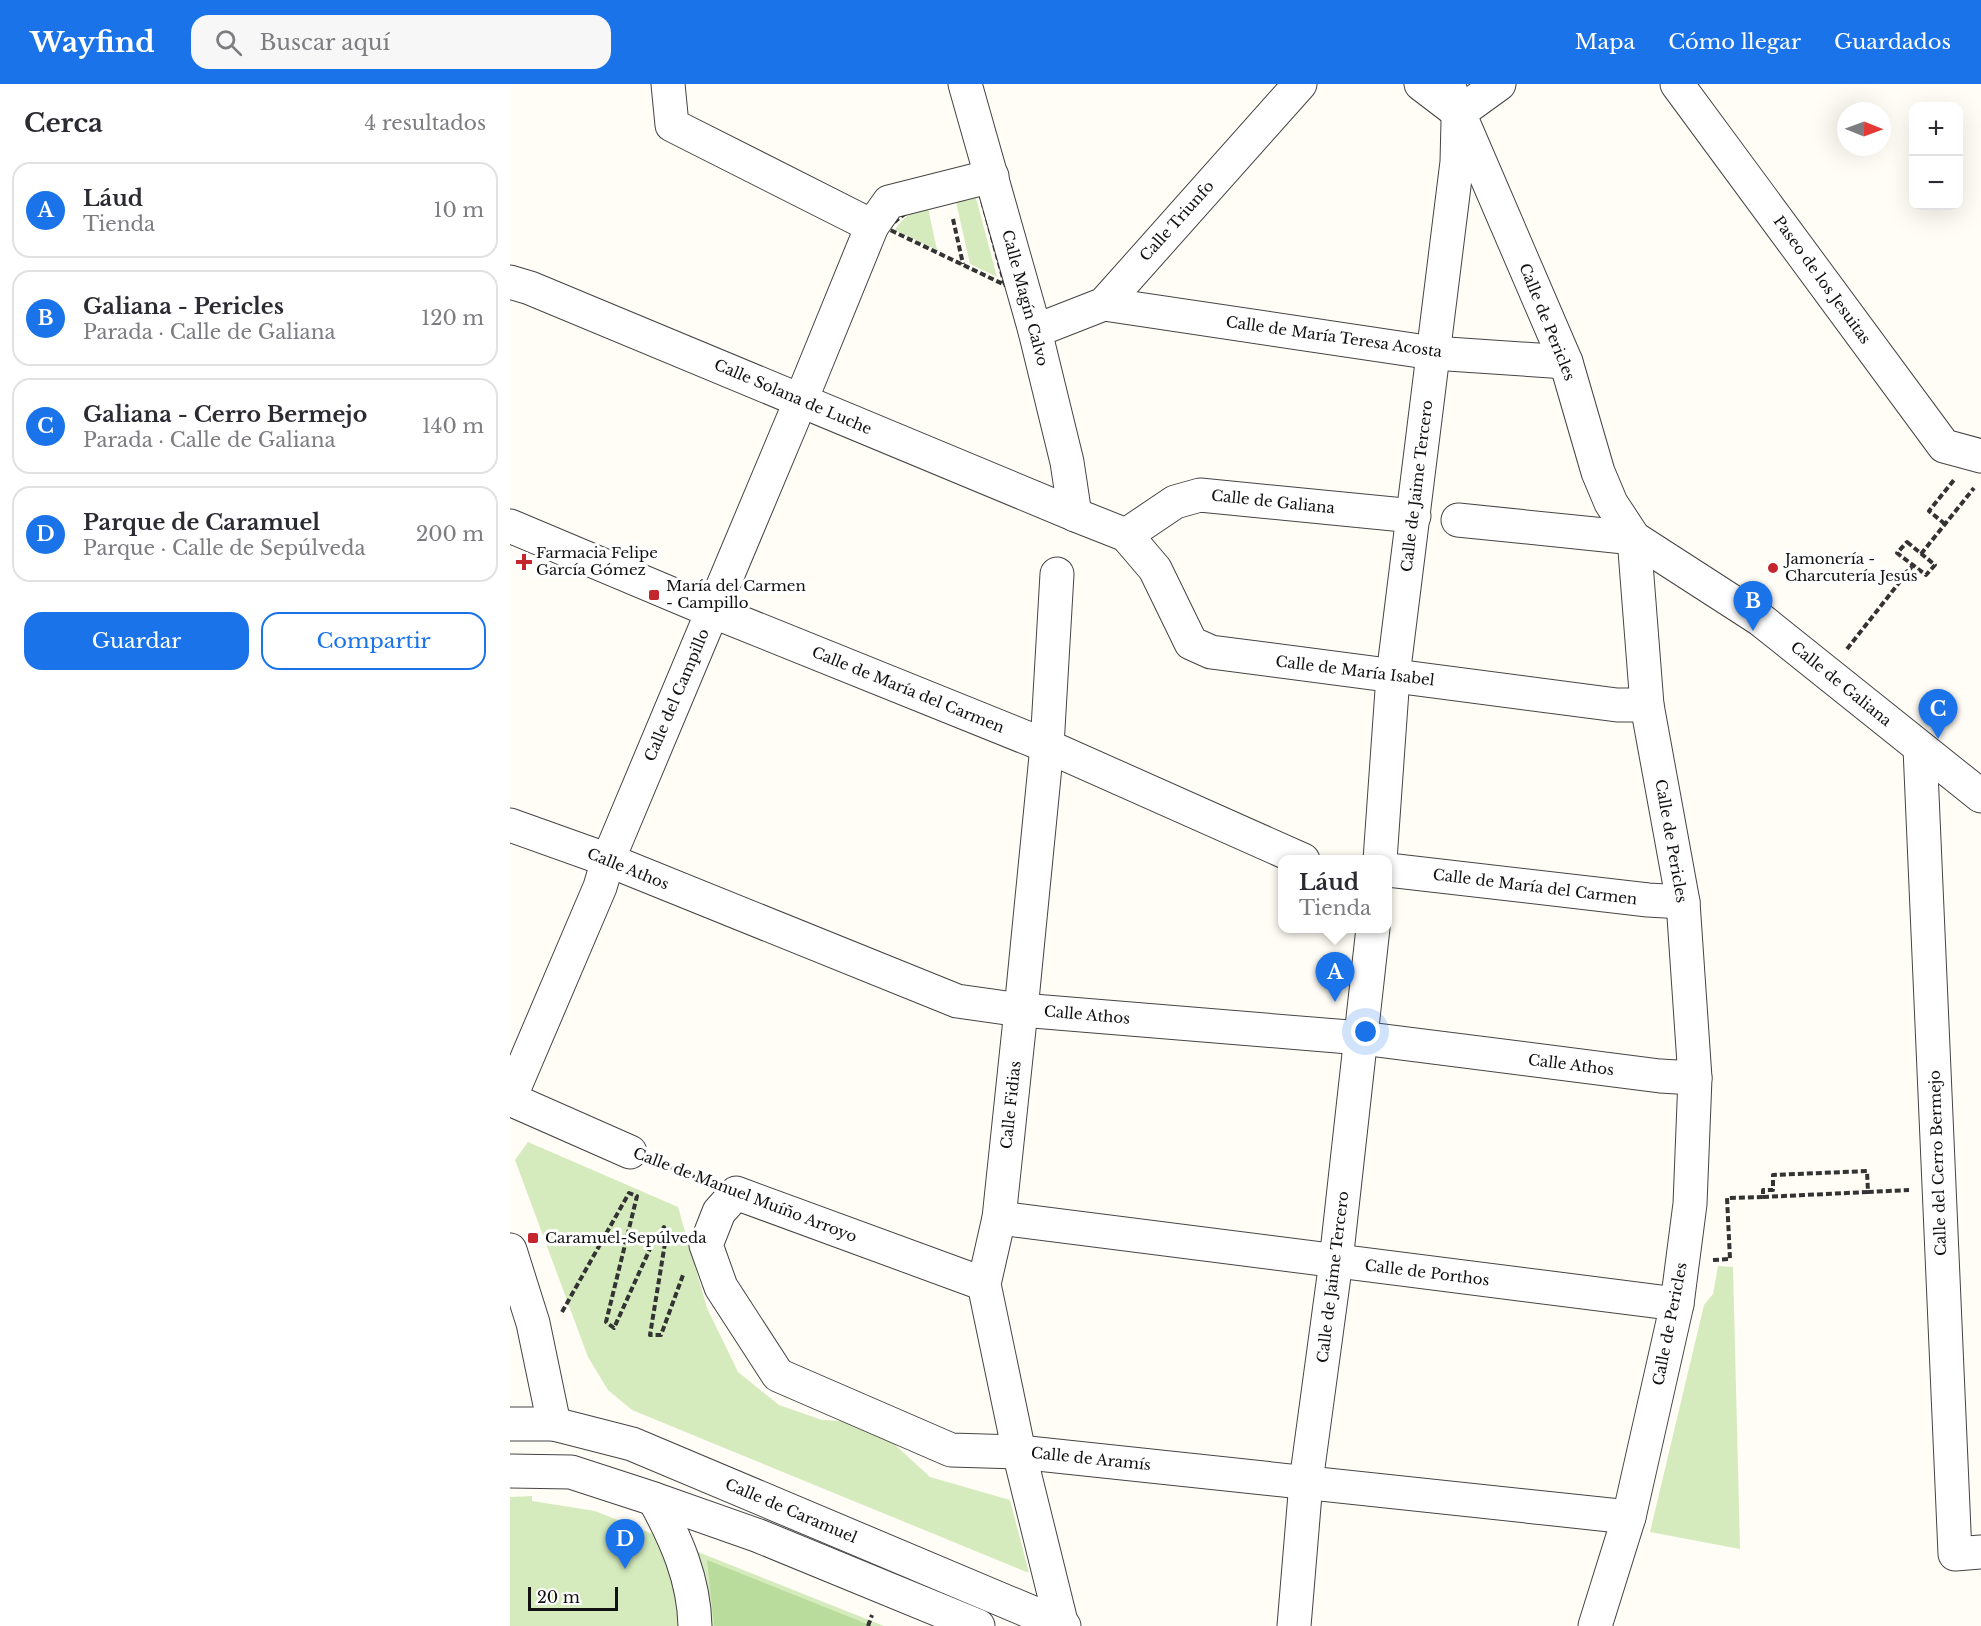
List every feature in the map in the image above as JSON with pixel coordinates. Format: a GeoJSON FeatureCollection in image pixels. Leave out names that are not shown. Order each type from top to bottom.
{"type":"FeatureCollection","features":[{"type":"Feature","properties":{"kind":"street"},"geometry":{"type":"LineString","coordinates":[[668,84],[672,125],[872,226]]}},
{"type":"Feature","properties":{"kind":"street","name":"Calle Magín Calvo"},"geometry":{"type":"LineString","coordinates":[[966,84],[1035,331],[1067,462],[1075,515]]}},
{"type":"Feature","properties":{"kind":"street","name":"Calle Triunfo"},"geometry":{"type":"LineString","coordinates":[[1035,331],[1104,304],[1300,84]]}},
{"type":"Feature","properties":{"kind":"street"},"geometry":{"type":"LineString","coordinates":[[1421,84],[1453,99],[1499,84]]}},
{"type":"Feature","properties":{"kind":"street","name":"Paseo de los Jesuitas"},"geometry":{"type":"LineString","coordinates":[[1677,84],[1944,446],[1970,465]]}},
{"type":"Feature","properties":{"kind":"street","name":"Calle de Jaime Tercero"},"geometry":{"type":"LineString","coordinates":[[1380,855],[1393,676],[1457,162],[1453,99]]}},
{"type":"Feature","properties":{"kind":"street","name":"Calle de Pericles"},"geometry":{"type":"LineString","coordinates":[[1453,99],[1566,362],[1598,472],[1611,503],[1634,538],[1647,705],[1683,902],[1695,1078],[1690,1204],[1677,1304],[1629,1517],[1594,1626]]}},
{"type":"Feature","properties":{"kind":"street","name":"Calle del Campillo"},"geometry":{"type":"LineString","coordinates":[[510,1099],[600,888],[608,860],[872,226],[889,202],[948,193],[992,176]]}},
{"type":"Feature","properties":{"kind":"street","name":"Calle Solana de Luche"},"geometry":{"type":"LineString","coordinates":[[510,282],[531,288],[1075,515]]}},
{"type":"Feature","properties":{"kind":"street","name":"Calle de María Teresa Acosta"},"geometry":{"type":"LineString","coordinates":[[1104,304],[1433,353],[1566,362]]}},
{"type":"Feature","properties":{"kind":"street","name":"Calle de Galiana"},"geometry":{"type":"LineString","coordinates":[[1126,535],[1175,502],[1200,495],[1414,516]]}},
{"type":"Feature","properties":{"kind":"street"},"geometry":{"type":"LineString","coordinates":[[1075,515],[1126,535]]}},
{"type":"Feature","properties":{"kind":"street","name":"Calle de Galiana"},"geometry":{"type":"LineString","coordinates":[[1458,520],[1634,538],[1761,620],[1981,796]]}},
{"type":"Feature","properties":{"kind":"street","name":"Calle de María del Carmen"},"geometry":{"type":"LineString","coordinates":[[510,526],[712,612],[1047,746],[1292,855]]}},
{"type":"Feature","properties":{"kind":"street","name":"Calle de María Isabel"},"geometry":{"type":"LineString","coordinates":[[1126,535],[1155,569],[1191,643],[1211,652],[1617,705],[1647,705]]}},
{"type":"Feature","properties":{"kind":"street","name":"Calle Fidias"},"geometry":{"type":"LineString","coordinates":[[1057,574],[1047,746],[1021,1010],[999,1218],[984,1284],[1019,1452],[1063,1626]]}},
{"type":"Feature","properties":{"kind":"street","name":"Calle del Cerro Bermejo"},"geometry":{"type":"LineString","coordinates":[[1920,748],[1955,1554],[1981,1552]]}},
{"type":"Feature","properties":{"kind":"street","name":"Calle Athos"},"geometry":{"type":"LineString","coordinates":[[510,825],[608,860],[957,1001],[1021,1010],[1361,1038],[1660,1076],[1695,1078]]}},
{"type":"Feature","properties":{"kind":"street","name":"Calle de María del Carmen"},"geometry":{"type":"LineString","coordinates":[[1392,870],[1683,902]]}},
{"type":"Feature","properties":{"kind":"street","name":"Calle de Jaime Tercero"},"geometry":{"type":"LineString","coordinates":[[1294,1626],[1306,1482],[1336,1261],[1372,933]]}},
{"type":"Feature","properties":{"kind":"street","name":"Calle de Manuel Muíño Arroyo"},"geometry":{"type":"LineString","coordinates":[[510,1099],[630,1152]]}},
{"type":"Feature","properties":{"kind":"street"},"geometry":{"type":"LineString","coordinates":[[706,1245],[719,1212],[736,1193]]}},
{"type":"Feature","properties":{"kind":"street","name":"Calle de Manuel Muíño Arroyo"},"geometry":{"type":"LineString","coordinates":[[736,1193],[984,1284]]}},
{"type":"Feature","properties":{"kind":"street","name":"Calle de Porthos"},"geometry":{"type":"LineString","coordinates":[[999,1218],[1677,1304]]}},
{"type":"Feature","properties":{"kind":"street","name":"Calle de Aramís"},"geometry":{"type":"LineString","coordinates":[[706,1245],[721,1287],[778,1375],[951,1450],[1019,1452],[1593,1515],[1629,1517]]}},
{"type":"Feature","properties":{"kind":"street"},"geometry":{"type":"LineString","coordinates":[[510,1250],[533,1323],[554,1424],[571,1472]]}},
{"type":"Feature","properties":{"kind":"street","name":"Calle de Caramuel"},"geometry":{"type":"LineString","coordinates":[[510,1424],[554,1424],[632,1444],[1063,1626]]}},
{"type":"Feature","properties":{"kind":"street"},"geometry":{"type":"LineString","coordinates":[[510,1471],[571,1472],[654,1498],[759,1536],[978,1626]]}},
{"type":"Feature","properties":{"kind":"street"},"geometry":{"type":"LineString","coordinates":[[654,1498],[681,1552],[690,1579],[695,1626]]}},
{"type":"Feature","properties":{"kind":"path"},"geometry":{"type":"LineString","coordinates":[[948,193],[963,265]]}},
{"type":"Feature","properties":{"kind":"path"},"geometry":{"type":"LineString","coordinates":[[948,193],[980,193],[1005,285],[888,229],[896,219],[915,206],[948,193]]}},
{"type":"Feature","properties":{"kind":"path"},"geometry":{"type":"LineString","coordinates":[[1945,524],[1929,511],[1970,465]]}},
{"type":"Feature","properties":{"kind":"path"},"geometry":{"type":"LineString","coordinates":[[1921,554],[1974,488]]}},
{"type":"Feature","properties":{"kind":"path"},"geometry":{"type":"LineString","coordinates":[[1907,542],[1935,565],[1926,575],[1913,565],[1897,553],[1907,542]]}},
{"type":"Feature","properties":{"kind":"path"},"geometry":{"type":"LineString","coordinates":[[1849,646],[1913,565]]}},
{"type":"Feature","properties":{"kind":"path","name":"Calle de Manuel Muíño Arroyo"},"geometry":{"type":"LineString","coordinates":[[630,1152],[736,1193]]}},
{"type":"Feature","properties":{"kind":"path"},"geometry":{"type":"LineString","coordinates":[[1763,1197],[1763,1190],[1773,1190],[1773,1175],[1867,1171],[1868,1192]]}},
{"type":"Feature","properties":{"kind":"path"},"geometry":{"type":"LineString","coordinates":[[1710,1260],[1730,1260],[1728,1198],[1940,1188]]}},
{"type":"Feature","properties":{"kind":"path"},"geometry":{"type":"LineString","coordinates":[[533,1323],[561,1314],[629,1193],[637,1196],[606,1322],[614,1328],[654,1240],[664,1227],[666,1237],[650,1335],[661,1335],[693,1250],[706,1245]]}},
{"type":"Feature","properties":{"kind":"green space"},"geometry":{"type":"Polygon","coordinates":[[[976,198],[997,277],[970,264],[956,202],[976,198]]]}},
{"type":"Feature","properties":{"kind":"green space"},"geometry":{"type":"Polygon","coordinates":[[[928,208],[937,250],[895,230],[909,215],[928,208]]]}},
{"type":"Feature","properties":{"kind":"green space"},"geometry":{"type":"Polygon","coordinates":[[[528,1142],[678,1207],[707,1308],[738,1372],[779,1405],[822,1420],[861,1422],[892,1442],[930,1477],[1010,1500],[1029,1573],[632,1410],[608,1390],[588,1357],[515,1160],[528,1142]]]}},
{"type":"Feature","properties":{"kind":"green space"},"geometry":{"type":"Polygon","coordinates":[[[1718,1266],[1733,1267],[1740,1549],[1650,1532],[1704,1305],[1713,1294],[1718,1266]]]}},
{"type":"Feature","properties":{"kind":"green space"},"geometry":{"type":"Polygon","coordinates":[[[532,1496],[532,1501],[595,1511],[884,1626],[510,1626],[510,1497],[532,1496]]]}},
{"type":"Feature","properties":{"kind":"green space"},"geometry":{"type":"Polygon","coordinates":[[[707,1560],[872,1626],[714,1626],[707,1560]]]}},
{"type":"Feature","properties":{"kind":"place","name":"Farmacia Felipe García Gómez"},"geometry":{"type":"Point","coordinates":[524,562]}},
{"type":"Feature","properties":{"kind":"place","name":"Jamonería - Charcutería Jesús"},"geometry":{"type":"Point","coordinates":[1773,568]}},
{"type":"Feature","properties":{"kind":"place","name":"María del Carmen - Campillo"},"geometry":{"type":"Point","coordinates":[654,595]}},
{"type":"Feature","properties":{"kind":"place","name":"Galiana - Pericles"},"geometry":{"type":"Point","coordinates":[1753,631]}},
{"type":"Feature","properties":{"kind":"place","name":"Galiana - Cerro Bermejo"},"geometry":{"type":"Point","coordinates":[1938,739]}},
{"type":"Feature","properties":{"kind":"place","name":"Láud"},"geometry":{"type":"Point","coordinates":[1335,1002]}},
{"type":"Feature","properties":{"kind":"place","name":"Caramuel-Sepúlveda"},"geometry":{"type":"Point","coordinates":[533,1238]}},
{"type":"Feature","properties":{"kind":"place","name":"Parque de Caramuel"},"geometry":{"type":"Point","coordinates":[625,1569]}}]}
